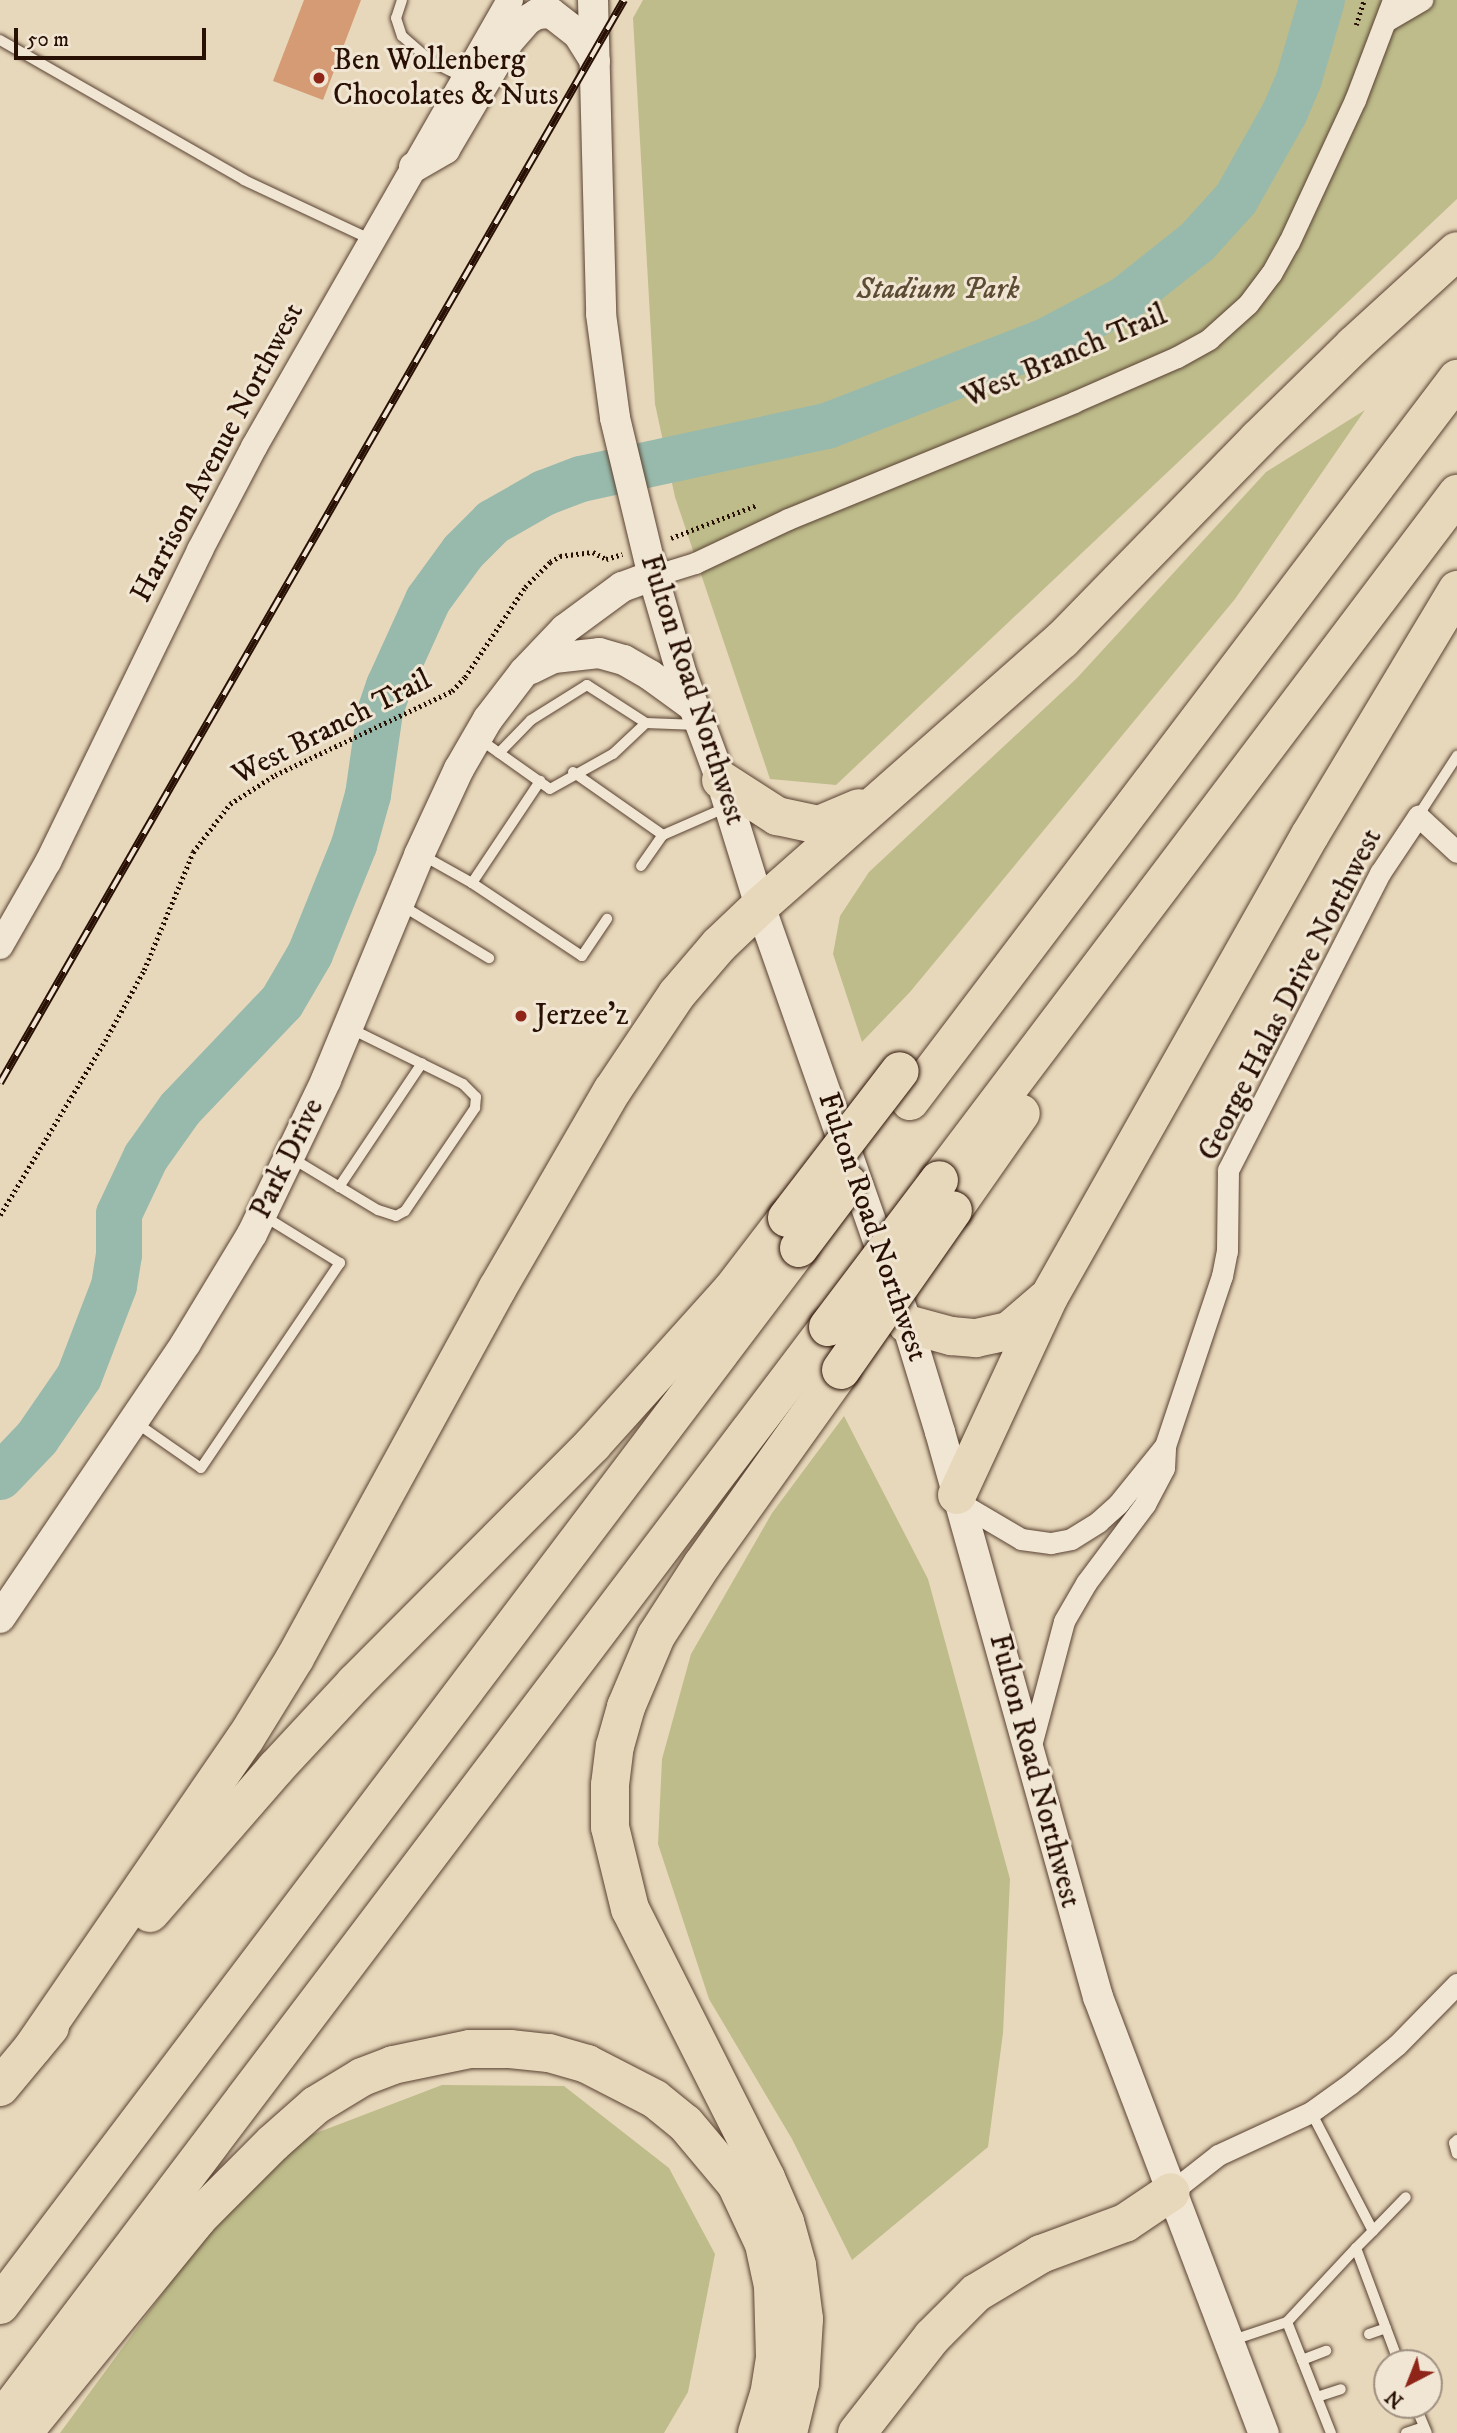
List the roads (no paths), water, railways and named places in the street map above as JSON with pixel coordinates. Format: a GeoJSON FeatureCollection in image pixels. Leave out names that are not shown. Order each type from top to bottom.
{"type":"FeatureCollection","features":[{"type":"Feature","properties":{"kind":"highway"},"geometry":{"type":"LineString","coordinates":[[33,2047],[245,1739],[295,1658],[496,1289],[612,1091],[677,994],[719,944],[760,906],[1062,639],[1268,430],[1457,251]]}},
{"type":"Feature","properties":{"kind":"highway"},"geometry":{"type":"LineString","coordinates":[[0,2305],[793,1233],[905,1086],[1124,820],[1457,379]]}},
{"type":"Feature","properties":{"kind":"highway"},"geometry":{"type":"LineString","coordinates":[[788,2433],[800,2383],[805,2345],[802,2291],[791,2244],[766,2178],[630,1909],[610,1827],[610,1784],[615,1746],[626,1707],[656,1636],[702,1565],[841,1370],[946,1195],[1175,869],[1457,494]]}},
{"type":"Feature","properties":{"kind":"highway"},"geometry":{"type":"LineString","coordinates":[[958,1499],[1049,1297],[1310,835],[1457,590]]}},
{"type":"Feature","properties":{"kind":"highway"},"geometry":{"type":"LineString","coordinates":[[725,793],[777,816],[820,825],[880,799]]}},
{"type":"Feature","properties":{"kind":"highway"},"geometry":{"type":"LineString","coordinates":[[0,2422],[828,1327],[946,1195]]}},
{"type":"Feature","properties":{"kind":"highway"},"geometry":{"type":"LineString","coordinates":[[0,2087],[276,1768],[355,1684],[583,1454],[731,1291],[793,1233]]}},
{"type":"Feature","properties":{"kind":"highway"},"geometry":{"type":"LineString","coordinates":[[907,1324],[951,1336],[976,1338],[1009,1331],[1049,1297]]}},
{"type":"Feature","properties":{"kind":"highway"},"geometry":{"type":"LineString","coordinates":[[23,2433],[198,2218],[273,2143],[316,2105],[362,2077],[393,2064],[483,2049],[549,2053],[587,2064],[622,2080],[655,2099],[685,2123],[736,2185],[764,2244],[773,2286],[775,2358],[769,2394],[757,2433]]}},
{"type":"Feature","properties":{"kind":"highway"},"geometry":{"type":"LineString","coordinates":[[857,2433],[932,2337],[976,2293],[1041,2254],[1125,2224],[1171,2192]]}},
{"type":"Feature","properties":{"kind":"main road","name":"Fulton Road Northwest"},"geometry":{"type":"LineString","coordinates":[[593,0],[601,314],[615,418],[653,576],[760,906],[907,1324],[1098,1997],[1264,2433]]}},
{"type":"Feature","properties":{"kind":"main road"},"geometry":{"type":"LineString","coordinates":[[414,167],[445,149],[508,42],[527,20],[537,14],[551,13],[578,34],[595,61]]}},
{"type":"Feature","properties":{"kind":"main road","name":"Park Drive"},"geometry":{"type":"LineString","coordinates":[[0,1618],[186,1343],[262,1215],[290,1157],[458,769],[488,746],[524,672],[565,629],[622,587],[653,576]]}},
{"type":"Feature","properties":{"kind":"main road"},"geometry":{"type":"LineString","coordinates":[[524,672],[554,658],[598,653],[624,660],[650,675],[698,717]]}},
{"type":"Feature","properties":{"kind":"street","name":"Harrison Avenue Northwest"},"geometry":{"type":"LineString","coordinates":[[0,946],[48,862],[200,550],[254,447],[510,0]]}},
{"type":"Feature","properties":{"kind":"street"},"geometry":{"type":"LineString","coordinates":[[653,576],[695,563],[788,519],[1177,357],[1209,339],[1248,304],[1271,274],[1289,242],[1355,100],[1392,0]]}},
{"type":"Feature","properties":{"kind":"street"},"geometry":{"type":"LineString","coordinates":[[1386,21],[1422,0]]}},
{"type":"Feature","properties":{"kind":"street","name":"George Halas Drive Northwest"},"geometry":{"type":"LineString","coordinates":[[1030,1751],[1058,1635],[1078,1594],[1152,1492],[1164,1468],[1165,1446],[1222,1276],[1227,1251],[1228,1170],[1380,873],[1418,816],[1457,852]]}},
{"type":"Feature","properties":{"kind":"street","name":"George Halas Drive Northwest"},"geometry":{"type":"LineString","coordinates":[[1077,1537],[1118,1504],[1165,1446]]}},
{"type":"Feature","properties":{"kind":"street"},"geometry":{"type":"LineString","coordinates":[[958,1499],[1021,1539],[1051,1543],[1077,1537],[1102,1562]]}},
{"type":"Feature","properties":{"kind":"street"},"geometry":{"type":"LineString","coordinates":[[1171,2192],[1218,2155],[1311,2112],[1397,2045],[1457,1984]]}},
{"type":"Feature","properties":{"kind":"lane"},"geometry":{"type":"LineString","coordinates":[[402,0],[396,18],[402,36],[432,62],[465,78]]}},
{"type":"Feature","properties":{"kind":"lane"},"geometry":{"type":"LineString","coordinates":[[0,40],[244,180],[372,240]]}},
{"type":"Feature","properties":{"kind":"lane"},"geometry":{"type":"LineString","coordinates":[[488,746],[524,732],[553,705],[587,685],[646,723]]}},
{"type":"Feature","properties":{"kind":"lane"},"geometry":{"type":"LineString","coordinates":[[553,705],[565,714]]}},
{"type":"Feature","properties":{"kind":"lane"},"geometry":{"type":"LineString","coordinates":[[488,746],[550,789],[646,723],[698,717]]}},
{"type":"Feature","properties":{"kind":"lane","name":"George Halas Drive Northwest"},"geometry":{"type":"LineString","coordinates":[[1418,816],[1457,756]]}},
{"type":"Feature","properties":{"kind":"lane"},"geometry":{"type":"LineString","coordinates":[[573,772],[663,835]]}},
{"type":"Feature","properties":{"kind":"lane"},"geometry":{"type":"LineString","coordinates":[[472,883],[540,781]]}},
{"type":"Feature","properties":{"kind":"lane"},"geometry":{"type":"LineString","coordinates":[[641,866],[663,835],[725,793]]}},
{"type":"Feature","properties":{"kind":"lane"},"geometry":{"type":"LineString","coordinates":[[419,854],[472,883],[582,956],[607,919]]}},
{"type":"Feature","properties":{"kind":"lane"},"geometry":{"type":"LineString","coordinates":[[399,903],[489,958]]}},
{"type":"Feature","properties":{"kind":"lane"},"geometry":{"type":"LineString","coordinates":[[290,1157],[378,1210],[396,1216],[405,1211],[475,1108],[476,1097],[463,1084],[347,1027]]}},
{"type":"Feature","properties":{"kind":"lane"},"geometry":{"type":"LineString","coordinates":[[339,1186],[422,1063]]}},
{"type":"Feature","properties":{"kind":"lane"},"geometry":{"type":"LineString","coordinates":[[133,1421],[201,1468],[340,1263],[262,1215]]}},
{"type":"Feature","properties":{"kind":"lane"},"geometry":{"type":"LineString","coordinates":[[1311,2112],[1373,2231]]}},
{"type":"Feature","properties":{"kind":"lane"},"geometry":{"type":"LineString","coordinates":[[1457,2140],[1454,2143],[1457,2154]]}},
{"type":"Feature","properties":{"kind":"lane"},"geometry":{"type":"LineString","coordinates":[[1230,2341],[1287,2322],[1406,2197]]}},
{"type":"Feature","properties":{"kind":"lane"},"geometry":{"type":"LineString","coordinates":[[1356,2248],[1394,2349]]}},
{"type":"Feature","properties":{"kind":"lane"},"geometry":{"type":"LineString","coordinates":[[1287,2322],[1331,2433]]}},
{"type":"Feature","properties":{"kind":"lane"},"geometry":{"type":"LineString","coordinates":[[1369,2334],[1386,2328]]}},
{"type":"Feature","properties":{"kind":"lane"},"geometry":{"type":"LineString","coordinates":[[1302,2360],[1326,2351]]}},
{"type":"Feature","properties":{"kind":"lane"},"geometry":{"type":"LineString","coordinates":[[1317,2398],[1341,2389]]}},
{"type":"Feature","properties":{"kind":"lane"},"geometry":{"type":"LineString","coordinates":[[1406,2433],[1425,2430]]}},
{"type":"Feature","properties":{"kind":"waterway"},"geometry":{"type":"LineString","coordinates":[[0,1477],[37,1438],[79,1377],[114,1286],[119,1255],[119,1214],[146,1157],[180,1109],[282,1002],[310,954],[354,845],[368,795],[380,712],[389,686],[428,600],[463,552],[493,522],[544,493],[581,479],[827,426],[1046,341],[1125,299],[1197,242],[1236,199],[1285,112],[1299,79],[1322,0]]}},
{"type":"Feature","properties":{"kind":"railway"},"geometry":{"type":"LineString","coordinates":[[0,1083],[624,0]]}},
{"type":"Feature","properties":{"kind":"place","name":"Ben Wollenberg Chocolates & Nuts"},"geometry":{"type":"Point","coordinates":[319,78]}},
{"type":"Feature","properties":{"kind":"place","name":"Jerzee'z"},"geometry":{"type":"Point","coordinates":[521,1016]}},
{"type":"Feature","properties":{"kind":"park label","name":"Stadium Park"},"geometry":{"type":"Point","coordinates":[938,290]}}]}
